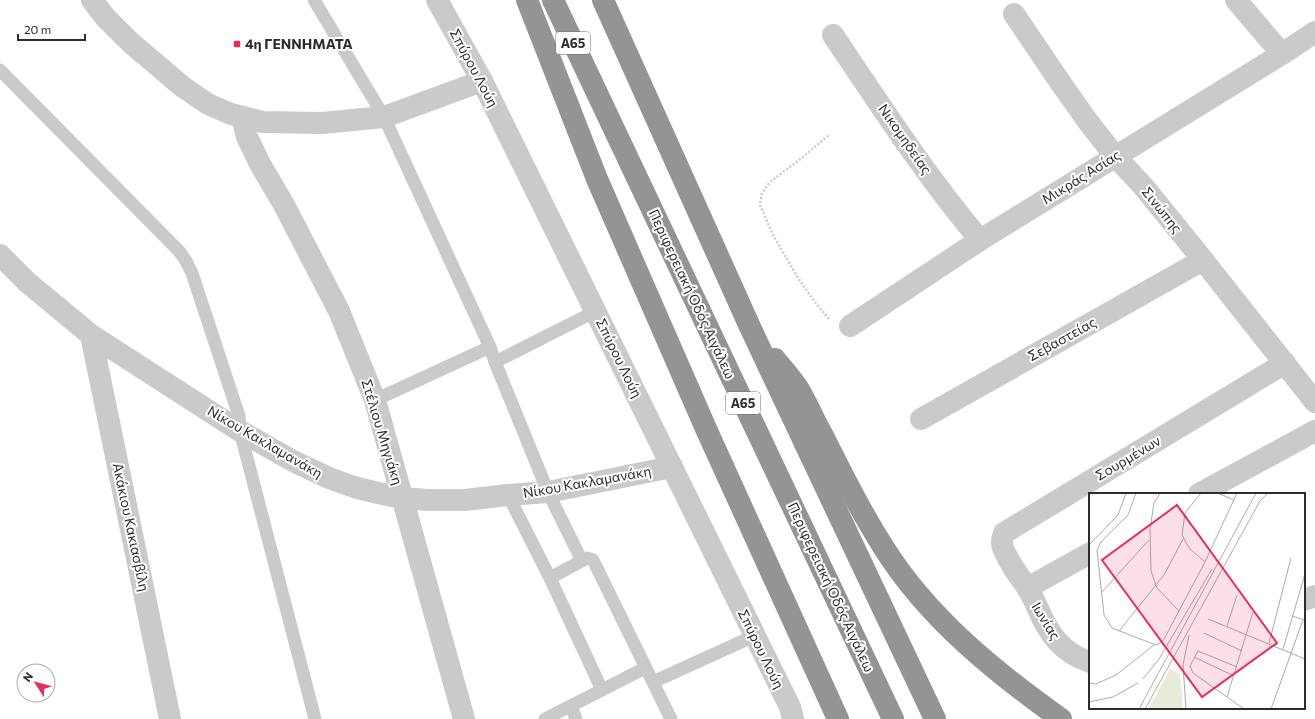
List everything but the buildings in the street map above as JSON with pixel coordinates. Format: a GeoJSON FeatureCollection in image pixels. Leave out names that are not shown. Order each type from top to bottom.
{"type":"FeatureCollection","features":[{"type":"Feature","properties":{"kind":"highway"},"geometry":{"type":"LineString","coordinates":[[528,0],[596,179],[707,431],[838,719]]}},
{"type":"Feature","properties":{"kind":"highway","name":"Περιφερειακή Οδός Αιγάλεω"},"geometry":{"type":"LineString","coordinates":[[553,0],[893,719]]}},
{"type":"Feature","properties":{"kind":"highway","name":"Α65"},"geometry":{"type":"LineString","coordinates":[[603,0],[750,326],[935,719]]}},
{"type":"Feature","properties":{"kind":"highway"},"geometry":{"type":"LineString","coordinates":[[750,326],[798,388],[857,502],[884,548],[911,586],[940,619],[973,650],[1024,693],[1061,719]]}},
{"type":"Feature","properties":{"kind":"street"},"geometry":{"type":"LineString","coordinates":[[92,0],[105,17],[131,43],[183,87],[208,104],[242,117],[263,122],[322,123],[384,117],[482,81]]}},
{"type":"Feature","properties":{"kind":"street","name":"Σπύρου Λούη"},"geometry":{"type":"LineString","coordinates":[[437,0],[482,81],[596,311],[790,707],[793,719]]}},
{"type":"Feature","properties":{"kind":"street"},"geometry":{"type":"LineString","coordinates":[[1236,0],[1282,54]]}},
{"type":"Feature","properties":{"kind":"street","name":"Σινώπης"},"geometry":{"type":"LineString","coordinates":[[1014,14],[1062,85],[1115,156],[1143,186],[1315,402]]}},
{"type":"Feature","properties":{"kind":"street","name":"Μικράς Ασίας"},"geometry":{"type":"LineString","coordinates":[[850,326],[980,240],[1282,54],[1315,32]]}},
{"type":"Feature","properties":{"kind":"street","name":"Νικομηδείας"},"geometry":{"type":"LineString","coordinates":[[833,35],[934,181],[955,210],[980,240]]}},
{"type":"Feature","properties":{"kind":"street","name":"Στέλιου Μηγιάκη"},"geometry":{"type":"LineString","coordinates":[[242,117],[247,137],[260,164],[283,203],[339,310],[375,400],[464,719]]}},
{"type":"Feature","properties":{"kind":"street","name":"Νίκου Κακλαμανάκη"},"geometry":{"type":"LineString","coordinates":[[0,255],[27,282],[91,335],[240,431],[293,461],[329,478],[372,492],[402,498],[465,500],[548,492],[672,467]]}},
{"type":"Feature","properties":{"kind":"street","name":"Σεβαστείας"},"geometry":{"type":"LineString","coordinates":[[921,419],[1203,260]]}},
{"type":"Feature","properties":{"kind":"street","name":"Ακάκιου Κακιασβίλη"},"geometry":{"type":"LineString","coordinates":[[91,335],[170,719]]}},
{"type":"Feature","properties":{"kind":"street","name":"Σουρμένων"},"geometry":{"type":"LineString","coordinates":[[1027,588],[1018,576],[1003,548],[1002,538],[1008,530],[1285,363]]}},
{"type":"Feature","properties":{"kind":"street"},"geometry":{"type":"LineString","coordinates":[[1201,493],[1315,431]]}},
{"type":"Feature","properties":{"kind":"street"},"geometry":{"type":"LineString","coordinates":[[1027,588],[1089,554]]}},
{"type":"Feature","properties":{"kind":"street","name":"Ιωνίας"},"geometry":{"type":"LineString","coordinates":[[1027,588],[1046,626],[1056,641],[1078,658],[1089,662]]}},
{"type":"Feature","properties":{"kind":"street"},"geometry":{"type":"LineString","coordinates":[[1305,600],[1315,596]]}},
{"type":"Feature","properties":{"kind":"lane"},"geometry":{"type":"LineString","coordinates":[[314,0],[384,117],[490,347],[494,362],[548,492],[582,561]]}},
{"type":"Feature","properties":{"kind":"lane"},"geometry":{"type":"LineString","coordinates":[[0,70],[179,252],[186,261],[192,274],[240,416],[240,431],[315,719]]}},
{"type":"Feature","properties":{"kind":"lane"},"geometry":{"type":"LineString","coordinates":[[494,362],[596,311]]}},
{"type":"Feature","properties":{"kind":"lane"},"geometry":{"type":"LineString","coordinates":[[375,400],[490,347]]}},
{"type":"Feature","properties":{"kind":"lane"},"geometry":{"type":"LineString","coordinates":[[508,495],[550,578],[602,690]]}},
{"type":"Feature","properties":{"kind":"lane"},"geometry":{"type":"LineString","coordinates":[[550,578],[589,558],[595,562],[671,719]]}},
{"type":"Feature","properties":{"kind":"lane"},"geometry":{"type":"LineString","coordinates":[[653,682],[754,636]]}},
{"type":"Feature","properties":{"kind":"lane"},"geometry":{"type":"LineString","coordinates":[[545,719],[645,668]]}},
{"type":"Feature","properties":{"kind":"lane"},"geometry":{"type":"LineString","coordinates":[[571,706],[576,719]]}},
{"type":"Feature","properties":{"kind":"path"},"geometry":{"type":"LineString","coordinates":[[830,134],[770,182],[762,193],[760,205],[773,235],[798,278],[815,302],[828,318],[838,326],[850,326]]}},
{"type":"Feature","properties":{"kind":"place","name":"4η ΓΕΝΝΗΜΑΤΑ"},"geometry":{"type":"Point","coordinates":[237,44]}}]}
